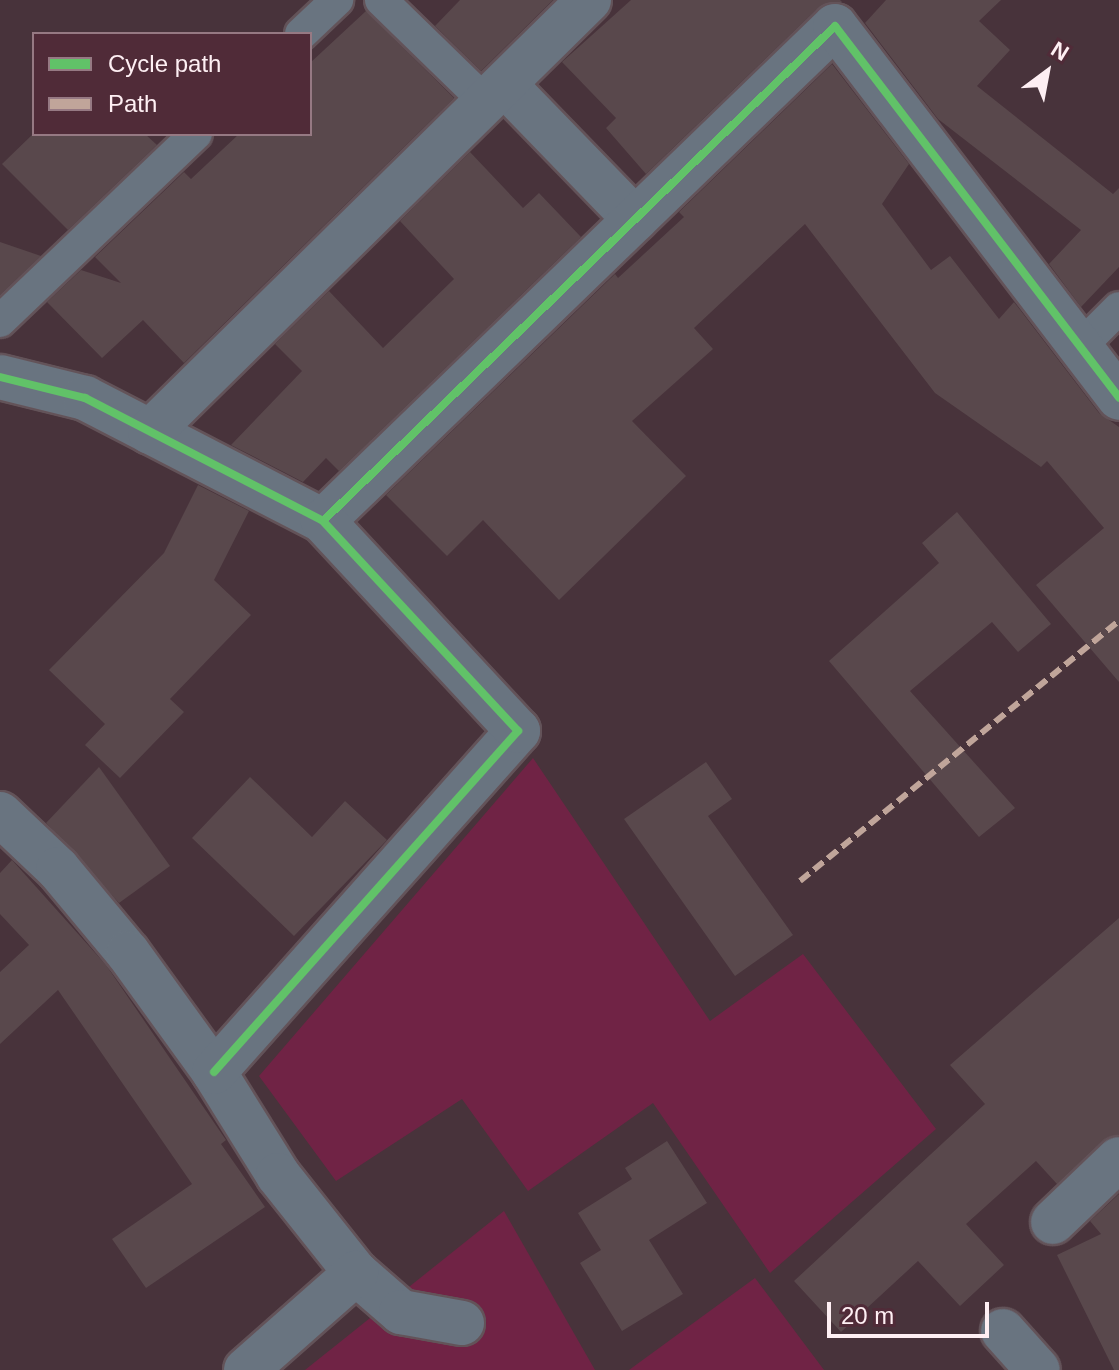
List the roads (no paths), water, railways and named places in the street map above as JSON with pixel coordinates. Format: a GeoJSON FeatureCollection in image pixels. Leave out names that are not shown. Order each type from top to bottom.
{"type":"FeatureCollection","features":[{"type":"Feature","properties":{"kind":"street"},"geometry":{"type":"LineString","coordinates":[[150,432],[589,0]]}},
{"type":"Feature","properties":{"kind":"street"},"geometry":{"type":"LineString","coordinates":[[323,521],[847,13],[1080,347],[1119,398]]}},
{"type":"Feature","properties":{"kind":"street"},"geometry":{"type":"LineString","coordinates":[[496,94],[635,219]]}},
{"type":"Feature","properties":{"kind":"street"},"geometry":{"type":"LineString","coordinates":[[0,377],[85,398],[323,521],[518,731],[214,1072]]}},
{"type":"Feature","properties":{"kind":"street"},"geometry":{"type":"LineString","coordinates":[[0,814],[58,869],[128,953],[214,1072],[278,1175],[356,1273],[401,1312],[462,1323]]}},
{"type":"Feature","properties":{"kind":"street"},"geometry":{"type":"LineString","coordinates":[[1053,1222],[1119,1159]]}},
{"type":"Feature","properties":{"kind":"street"},"geometry":{"type":"LineString","coordinates":[[246,1370],[356,1273]]}},
{"type":"Feature","properties":{"kind":"street"},"geometry":{"type":"LineString","coordinates":[[1003,1331],[1038,1370]]}},
{"type":"Feature","properties":{"kind":"lane"},"geometry":{"type":"LineString","coordinates":[[303,32],[337,0]]}},
{"type":"Feature","properties":{"kind":"lane"},"geometry":{"type":"LineString","coordinates":[[381,0],[496,94]]}},
{"type":"Feature","properties":{"kind":"lane"},"geometry":{"type":"LineString","coordinates":[[0,321],[194,136]]}},
{"type":"Feature","properties":{"kind":"lane"},"geometry":{"type":"LineString","coordinates":[[1080,347],[1119,308]]}}]}
